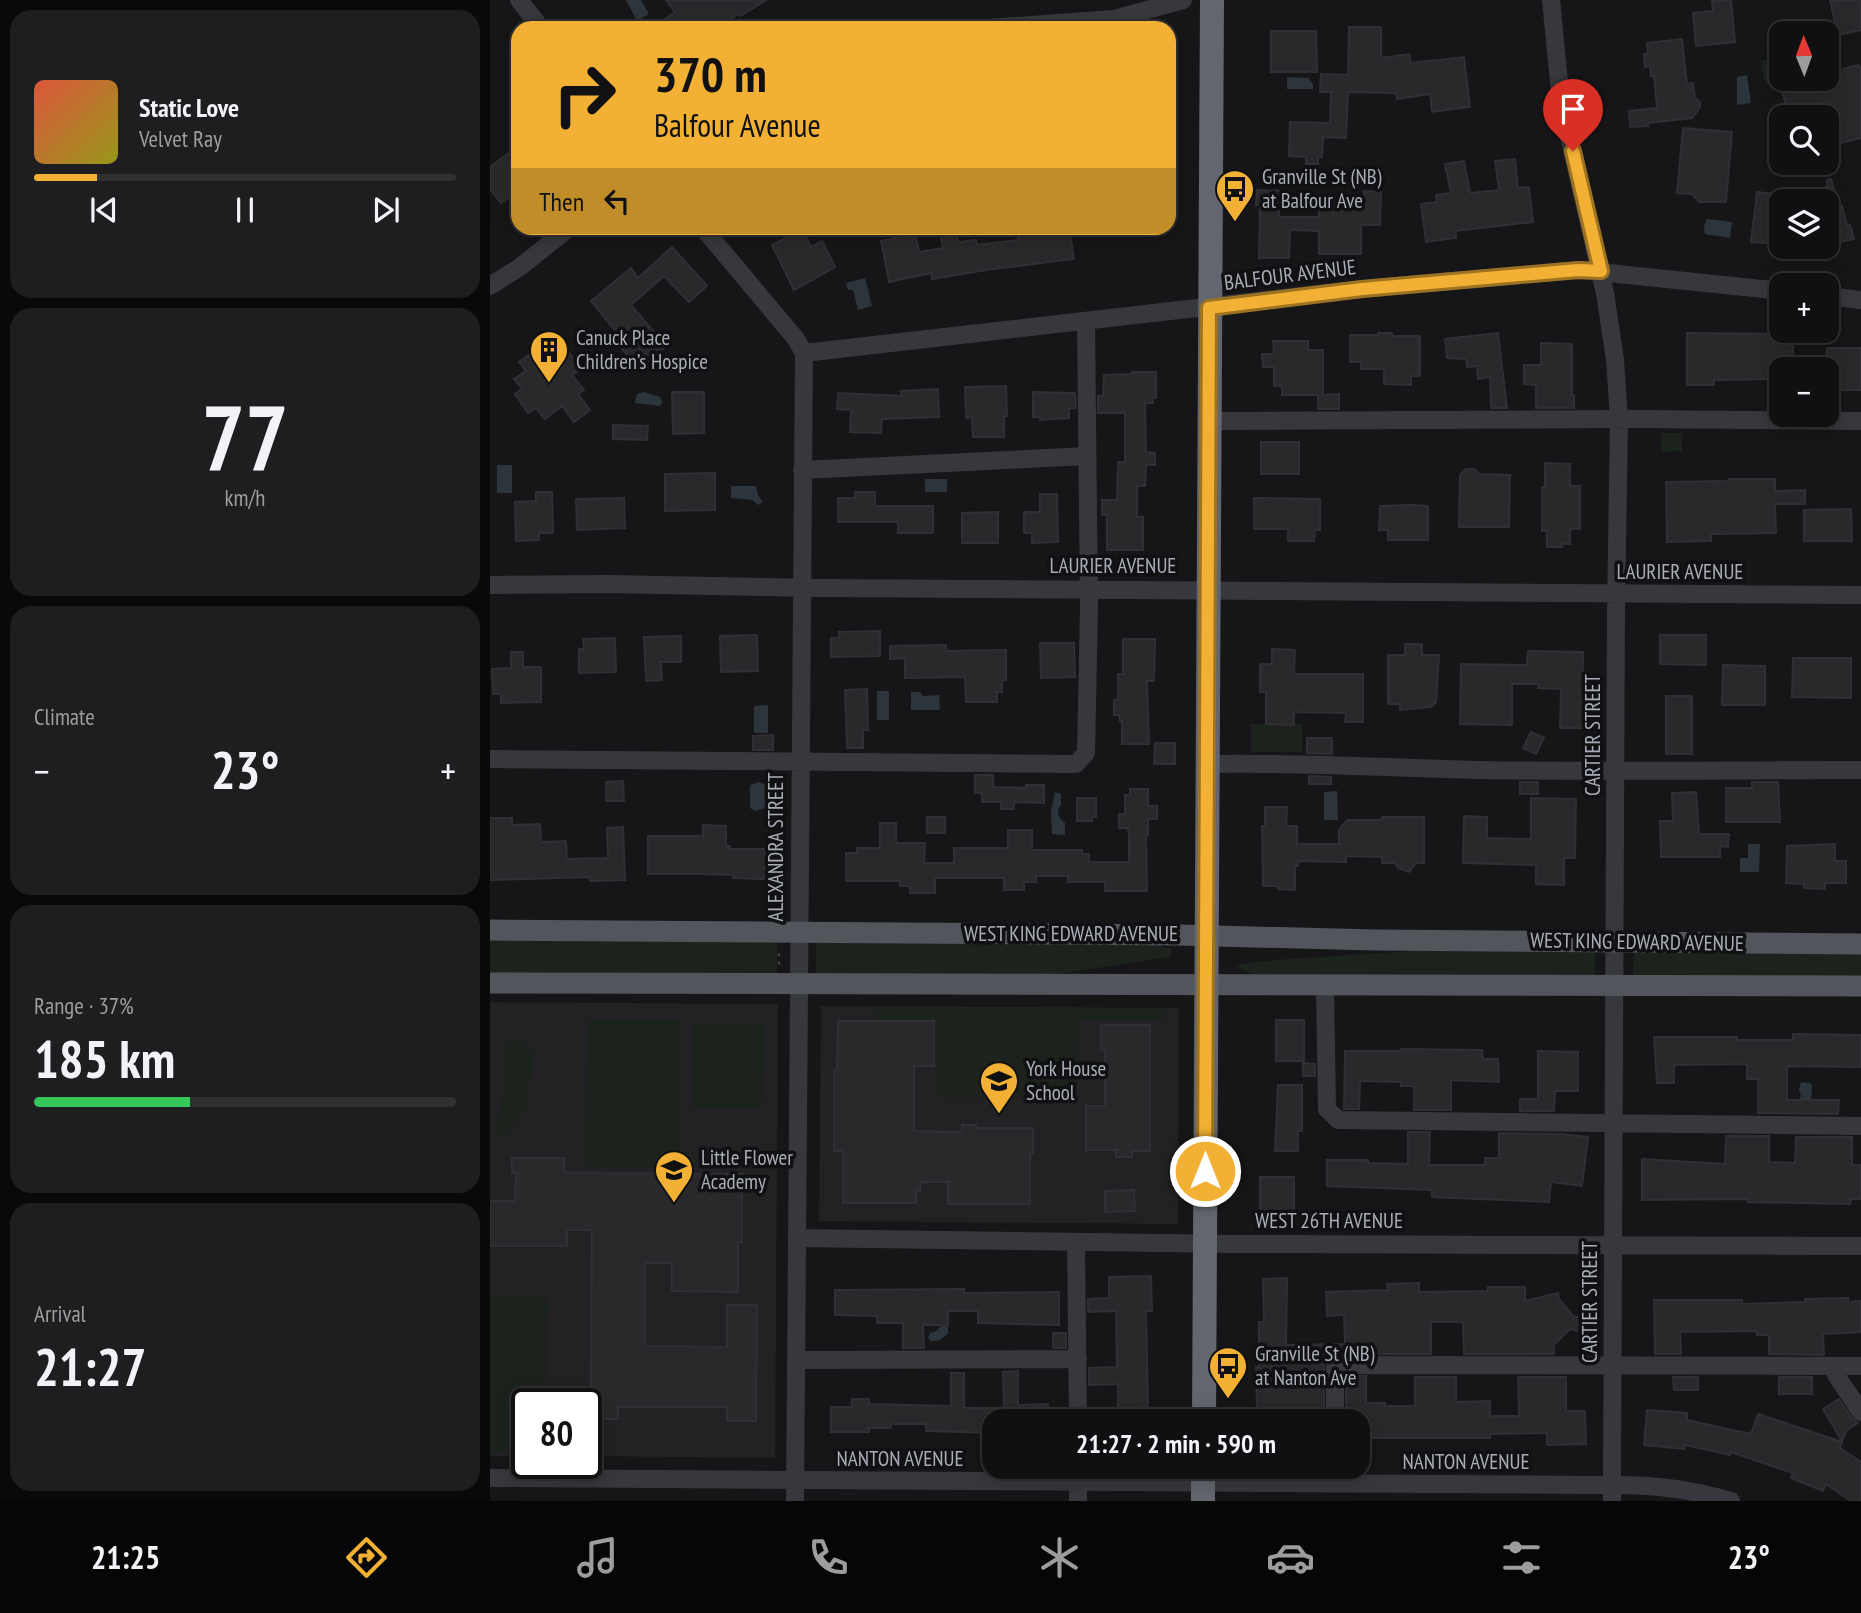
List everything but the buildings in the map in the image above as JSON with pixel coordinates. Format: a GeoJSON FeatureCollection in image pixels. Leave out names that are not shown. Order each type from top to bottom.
{"type":"FeatureCollection","features":[{"type":"Feature","properties":{"kind":"highway"},"geometry":{"type":"LineString","coordinates":[[1204,1409],[1212,0]]}},
{"type":"Feature","properties":{"kind":"main road","name":"WEST KING EDWARD AVENUE"},"geometry":{"type":"LineString","coordinates":[[490,929],[789,936],[1205,935],[1861,944]]}},
{"type":"Feature","properties":{"kind":"main road","name":"WEST KING EDWARD AVENUE"},"geometry":{"type":"LineString","coordinates":[[490,983],[789,979],[1325,986],[1861,986]]}},
{"type":"Feature","properties":{"kind":"street"},"geometry":{"type":"LineString","coordinates":[[519,0],[536,21]]}},
{"type":"Feature","properties":{"kind":"street"},"geometry":{"type":"LineString","coordinates":[[1086,21],[1114,19],[1183,0]]}},
{"type":"Feature","properties":{"kind":"street","name":"CARTIER STREET"},"geometry":{"type":"LineString","coordinates":[[1551,0],[1562,102],[1601,271],[1615,360],[1619,419],[1611,1488]]}},
{"type":"Feature","properties":{"kind":"street"},"geometry":{"type":"LineString","coordinates":[[490,286],[520,267],[560,235]]}},
{"type":"Feature","properties":{"kind":"street"},"geometry":{"type":"LineString","coordinates":[[709,235],[796,339],[804,353]]}},
{"type":"Feature","properties":{"kind":"street","name":"BALFOUR AVENUE"},"geometry":{"type":"LineString","coordinates":[[804,353],[1376,288],[1578,270],[1769,290]]}},
{"type":"Feature","properties":{"kind":"street"},"geometry":{"type":"LineString","coordinates":[[1839,297],[1861,300]]}},
{"type":"Feature","properties":{"kind":"street"},"geometry":{"type":"LineString","coordinates":[[490,759],[1076,764],[1086,753],[1086,321]]}},
{"type":"Feature","properties":{"kind":"street","name":"ALEXANDRA STREET"},"geometry":{"type":"LineString","coordinates":[[795,1501],[797,1238],[789,936],[799,762],[804,353]]}},
{"type":"Feature","properties":{"kind":"street"},"geometry":{"type":"LineString","coordinates":[[1209,421],[1861,421]]}},
{"type":"Feature","properties":{"kind":"street"},"geometry":{"type":"LineString","coordinates":[[802,470],[1087,456]]}},
{"type":"Feature","properties":{"kind":"street","name":"LAURIER AVENUE"},"geometry":{"type":"LineString","coordinates":[[490,585],[1861,595]]}},
{"type":"Feature","properties":{"kind":"street"},"geometry":{"type":"LineString","coordinates":[[1207,764],[1308,763],[1617,771],[1861,770]]}},
{"type":"Feature","properties":{"kind":"street"},"geometry":{"type":"LineString","coordinates":[[1325,986],[1328,1109],[1338,1120],[1861,1126]]}},
{"type":"Feature","properties":{"kind":"street","name":"WEST 26TH AVENUE"},"geometry":{"type":"LineString","coordinates":[[797,1238],[1204,1244],[1861,1246]]}},
{"type":"Feature","properties":{"kind":"street"},"geometry":{"type":"LineString","coordinates":[[1076,1242],[1078,1409]]}},
{"type":"Feature","properties":{"kind":"street"},"geometry":{"type":"LineString","coordinates":[[796,1360],[1078,1359]]}},
{"type":"Feature","properties":{"kind":"street"},"geometry":{"type":"LineString","coordinates":[[1335,1409],[1335,1365],[1861,1366]]}},
{"type":"Feature","properties":{"kind":"street"},"geometry":{"type":"LineString","coordinates":[[1835,1366],[1836,1375],[1861,1412]]}},
{"type":"Feature","properties":{"kind":"street","name":"NANTON AVENUE"},"geometry":{"type":"LineString","coordinates":[[1370,1477],[1676,1489],[1731,1501]]}},
{"type":"Feature","properties":{"kind":"street","name":"NANTON AVENUE"},"geometry":{"type":"LineString","coordinates":[[490,1478],[1078,1484],[1203,1484],[1277,1479]]}},
{"type":"Feature","properties":{"kind":"path"},"geometry":{"type":"LineString","coordinates":[[789,936],[789,979]]}},
{"type":"Feature","properties":{"kind":"shaded area"},"geometry":{"type":"Polygon","coordinates":[[[626,0],[641,0],[649,14],[637,21],[626,0]]]}},
{"type":"Feature","properties":{"kind":"shaded area"},"geometry":{"type":"Polygon","coordinates":[[[1769,59],[1769,84],[1766,85],[1760,61],[1769,59]]]}},
{"type":"Feature","properties":{"kind":"shaded area"},"geometry":{"type":"Polygon","coordinates":[[[1747,75],[1751,103],[1737,105],[1737,77],[1747,75]]]}},
{"type":"Feature","properties":{"kind":"shaded area"},"geometry":{"type":"Polygon","coordinates":[[[1287,77],[1308,78],[1313,89],[1287,89],[1287,77]]]}},
{"type":"Feature","properties":{"kind":"shaded area"},"geometry":{"type":"Polygon","coordinates":[[[1707,219],[1732,222],[1730,238],[1705,234],[1707,219]]]}},
{"type":"Feature","properties":{"kind":"shaded area"},"geometry":{"type":"Polygon","coordinates":[[[865,278],[872,306],[858,310],[853,290],[848,290],[846,283],[865,278]]]}},
{"type":"Feature","properties":{"kind":"shaded area"},"geometry":{"type":"Polygon","coordinates":[[[644,392],[660,397],[660,406],[635,403],[637,394],[644,392]]]}},
{"type":"Feature","properties":{"kind":"shaded area"},"geometry":{"type":"Polygon","coordinates":[[[1661,433],[1682,433],[1682,451],[1661,452],[1661,433]]]}},
{"type":"Feature","properties":{"kind":"shaded area"},"geometry":{"type":"Polygon","coordinates":[[[497,465],[512,465],[512,493],[497,493],[497,465]]]}},
{"type":"Feature","properties":{"kind":"shaded area"},"geometry":{"type":"Polygon","coordinates":[[[925,479],[947,479],[947,492],[925,492],[925,479]]]}},
{"type":"Feature","properties":{"kind":"shaded area"},"geometry":{"type":"Polygon","coordinates":[[[731,486],[756,486],[763,502],[758,505],[752,500],[731,498],[731,486]]]}},
{"type":"Feature","properties":{"kind":"shaded area"},"geometry":{"type":"Polygon","coordinates":[[[877,691],[889,691],[889,720],[877,720],[877,691]]]}},
{"type":"Feature","properties":{"kind":"shaded area"},"geometry":{"type":"Polygon","coordinates":[[[911,692],[920,692],[923,696],[939,695],[940,710],[911,710],[911,692]]]}},
{"type":"Feature","properties":{"kind":"shaded area"},"geometry":{"type":"Polygon","coordinates":[[[768,705],[768,733],[754,733],[754,706],[768,705]]]}},
{"type":"Feature","properties":{"kind":"shaded area"},"geometry":{"type":"Polygon","coordinates":[[[1251,724],[1302,724],[1302,752],[1251,752],[1251,724]]]}},
{"type":"Feature","properties":{"kind":"shaded area"},"geometry":{"type":"Polygon","coordinates":[[[759,782],[765,785],[765,808],[756,811],[750,808],[750,785],[759,782]]]}},
{"type":"Feature","properties":{"kind":"shaded area"},"geometry":{"type":"Polygon","coordinates":[[[1337,791],[1338,820],[1324,820],[1324,792],[1337,791]]]}},
{"type":"Feature","properties":{"kind":"shaded area"},"geometry":{"type":"Polygon","coordinates":[[[1055,792],[1061,794],[1058,810],[1059,817],[1065,823],[1065,835],[1052,834],[1051,811],[1055,792]]]}},
{"type":"Feature","properties":{"kind":"shaded area"},"geometry":{"type":"Polygon","coordinates":[[[1748,844],[1760,844],[1759,872],[1740,872],[1740,858],[1748,858],[1748,844]]]}},
{"type":"Feature","properties":{"kind":"shaded area"},"geometry":{"type":"Polygon","coordinates":[[[490,939],[777,941],[777,975],[490,973],[490,939]]]}},
{"type":"Feature","properties":{"kind":"shaded area"},"geometry":{"type":"Polygon","coordinates":[[[816,941],[1152,943],[1171,949],[1172,952],[1170,957],[1058,974],[816,976],[816,941]]]}},
{"type":"Feature","properties":{"kind":"shaded area"},"geometry":{"type":"Polygon","coordinates":[[[1418,950],[1595,952],[1595,976],[1254,974],[1237,968],[1241,964],[1263,961],[1418,950]]]}},
{"type":"Feature","properties":{"kind":"shaded area"},"geometry":{"type":"Polygon","coordinates":[[[1634,953],[1861,953],[1861,978],[1633,976],[1634,953]]]}},
{"type":"Feature","properties":{"kind":"shaded area","name":"Little Flower Academy"},"geometry":{"type":"Polygon","coordinates":[[[490,1002],[778,1004],[775,1458],[602,1456],[602,1388],[511,1388],[511,1456],[490,1456],[490,1002]]]}},
{"type":"Feature","properties":{"kind":"shaded area","name":"York House School"},"geometry":{"type":"Polygon","coordinates":[[[821,1006],[1179,1008],[1178,1224],[819,1221],[821,1006]]]}},
{"type":"Feature","properties":{"kind":"shaded area"},"geometry":{"type":"Polygon","coordinates":[[[875,1009],[1164,1010],[1164,1021],[1078,1020],[1077,1099],[938,1098],[938,1020],[875,1020],[875,1009]]]}},
{"type":"Feature","properties":{"kind":"shaded area"},"geometry":{"type":"Polygon","coordinates":[[[587,1020],[681,1021],[680,1168],[586,1167],[587,1020]]]}},
{"type":"Feature","properties":{"kind":"shaded area"},"geometry":{"type":"Polygon","coordinates":[[[691,1023],[764,1023],[762,1109],[692,1108],[691,1023]]]}},
{"type":"Feature","properties":{"kind":"shaded area"},"geometry":{"type":"Polygon","coordinates":[[[521,1041],[534,1054],[526,1110],[504,1136],[495,1132],[504,1090],[502,1043],[521,1041]]]}},
{"type":"Feature","properties":{"kind":"shaded area"},"geometry":{"type":"Polygon","coordinates":[[[1801,1082],[1812,1085],[1811,1104],[1798,1102],[1801,1082]]]}},
{"type":"Feature","properties":{"kind":"shaded area"},"geometry":{"type":"Polygon","coordinates":[[[490,1296],[547,1297],[546,1388],[511,1388],[511,1453],[490,1452],[490,1296]]]}},
{"type":"Feature","properties":{"kind":"shaded area"},"geometry":{"type":"Polygon","coordinates":[[[942,1325],[948,1327],[948,1334],[938,1341],[931,1341],[928,1338],[930,1333],[942,1325]]]}},
{"type":"Feature","properties":{"kind":"place","name":"Granville St (NB) at Balfour Ave"},"geometry":{"type":"Point","coordinates":[1235,223]}},
{"type":"Feature","properties":{"kind":"place","name":"Canuck Place Children’s Hospice"},"geometry":{"type":"Point","coordinates":[549,384]}},
{"type":"Feature","properties":{"kind":"place","name":"York House School"},"geometry":{"type":"Point","coordinates":[999,1115]}},
{"type":"Feature","properties":{"kind":"place","name":"Little Flower Academy"},"geometry":{"type":"Point","coordinates":[674,1204]}},
{"type":"Feature","properties":{"kind":"place","name":"Granville St (NB) at Nanton Ave"},"geometry":{"type":"Point","coordinates":[1228,1400]}},
{"type":"Feature","properties":{"kind":"route"},"geometry":{"type":"LineString","coordinates":[[1205,1171],[1209,308],[1362,289],[1578,270],[1601,271],[1573,151]]}}]}
